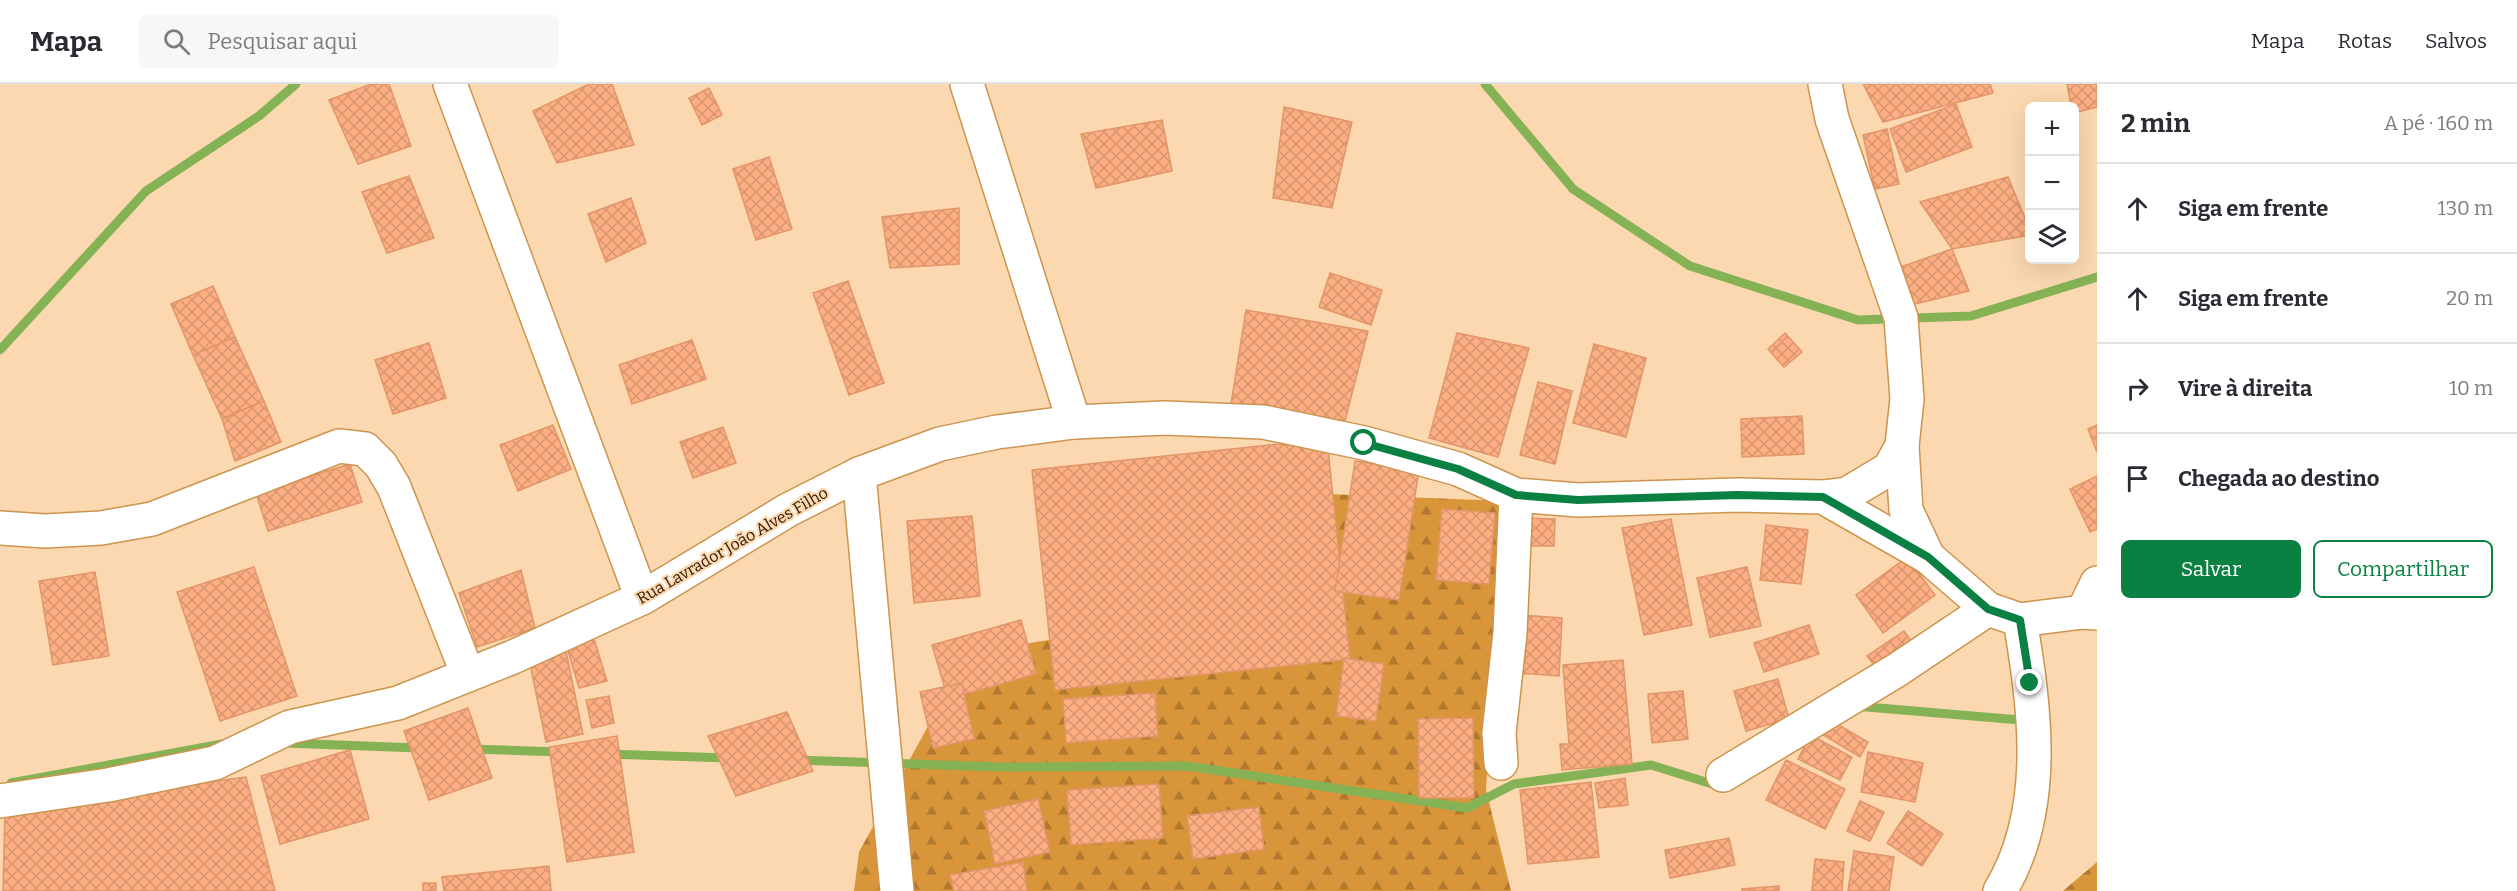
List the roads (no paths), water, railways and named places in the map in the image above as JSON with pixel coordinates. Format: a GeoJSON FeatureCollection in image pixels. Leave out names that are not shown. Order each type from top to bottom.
{"type":"FeatureCollection","features":[{"type":"Feature","properties":{"kind":"street"},"geometry":{"type":"LineString","coordinates":[[450,84],[642,598]]}},
{"type":"Feature","properties":{"kind":"street"},"geometry":{"type":"LineString","coordinates":[[968,84],[1074,422]]}},
{"type":"Feature","properties":{"kind":"street"},"geometry":{"type":"LineString","coordinates":[[1825,84],[1832,119],[1900,318],[1904,340],[1907,399],[1902,446],[1906,510],[1928,557],[1988,609],[2020,620],[2090,612],[2097,583]]}},
{"type":"Feature","properties":{"kind":"street","name":"Rua Lavrador João Alves Filho"},"geometry":{"type":"LineString","coordinates":[[0,801],[108,785],[215,763],[290,728],[398,703],[468,675],[642,598],[788,510],[859,474],[940,444],[997,432],[1074,422],[1165,418],[1263,423],[1364,443],[1458,469],[1516,495],[1578,500],[1737,495],[1823,497],[1928,557]]}},
{"type":"Feature","properties":{"kind":"street"},"geometry":{"type":"LineString","coordinates":[[0,528],[45,531],[101,528],[152,519],[339,446],[364,448],[381,465],[394,486],[468,675]]}},
{"type":"Feature","properties":{"kind":"street"},"geometry":{"type":"LineString","coordinates":[[1823,497],[1847,494],[1871,481],[1888,469],[1902,446]]}},
{"type":"Feature","properties":{"kind":"street"},"geometry":{"type":"LineString","coordinates":[[859,474],[897,891]]}},
{"type":"Feature","properties":{"kind":"street"},"geometry":{"type":"LineString","coordinates":[[1502,763],[1499,733],[1510,633],[1516,495]]}},
{"type":"Feature","properties":{"kind":"street"},"geometry":{"type":"LineString","coordinates":[[1723,775],[1897,670],[1988,609]]}},
{"type":"Feature","properties":{"kind":"street"},"geometry":{"type":"LineString","coordinates":[[2000,891],[2022,843],[2030,813],[2033,772],[2030,683],[2020,620]]}},
{"type":"Feature","properties":{"kind":"waterway"},"geometry":{"type":"LineString","coordinates":[[0,350],[146,191],[259,116],[296,84]]}},
{"type":"Feature","properties":{"kind":"waterway"},"geometry":{"type":"LineString","coordinates":[[1485,84],[1573,189],[1690,266],[1858,320],[1971,316],[2097,277]]}},
{"type":"Feature","properties":{"kind":"waterway"},"geometry":{"type":"LineString","coordinates":[[1855,706],[2020,720]]}},
{"type":"Feature","properties":{"kind":"waterway"},"geometry":{"type":"LineString","coordinates":[[283,743],[420,748]]}},
{"type":"Feature","properties":{"kind":"waterway"},"geometry":{"type":"LineString","coordinates":[[11,783],[222,744]]}},
{"type":"Feature","properties":{"kind":"waterway"},"geometry":{"type":"LineString","coordinates":[[472,749],[560,752]]}},
{"type":"Feature","properties":{"kind":"waterway"},"geometry":{"type":"LineString","coordinates":[[607,754],[728,758]]}},
{"type":"Feature","properties":{"kind":"waterway"},"geometry":{"type":"LineString","coordinates":[[796,760],[1001,767],[1187,766],[1467,808],[1514,784],[1651,765],[1722,787]]}}]}
